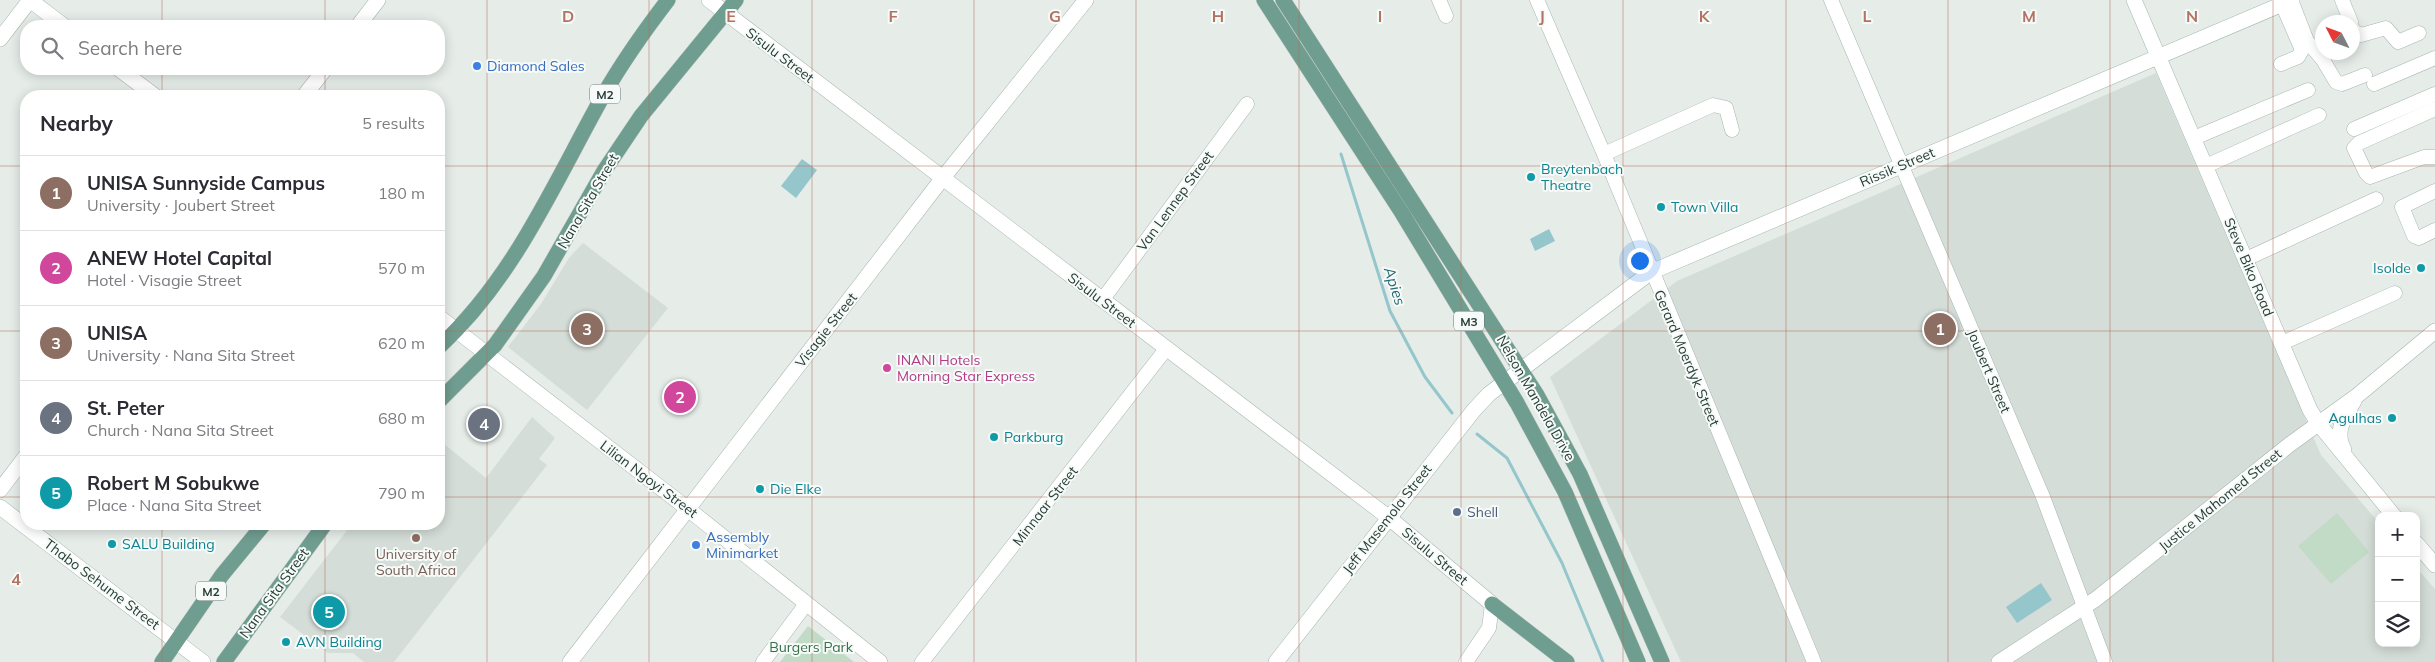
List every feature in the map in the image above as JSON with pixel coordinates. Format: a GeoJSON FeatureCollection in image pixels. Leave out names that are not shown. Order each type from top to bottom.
{"type":"FeatureCollection","features":[{"type":"Feature","properties":{"kind":"main road"},"geometry":{"type":"LineString","coordinates":[[0,39],[30,0],[56,20]]}},
{"type":"Feature","properties":{"kind":"main road"},"geometry":{"type":"LineString","coordinates":[[363,20],[378,0]]}},
{"type":"Feature","properties":{"kind":"main road","name":"M2"},"geometry":{"type":"LineString","coordinates":[[445,341],[456,331],[511,262],[606,92],[637,42],[668,0]]}},
{"type":"Feature","properties":{"kind":"main road","name":"Sisulu Street"},"geometry":{"type":"LineString","coordinates":[[709,0],[1388,517],[1492,604]]}},
{"type":"Feature","properties":{"kind":"main road","name":"Nana Sita Street"},"geometry":{"type":"LineString","coordinates":[[445,395],[486,356],[544,276],[604,171],[641,116],[736,0]]}},
{"type":"Feature","properties":{"kind":"main road","name":"Visagie Street"},"geometry":{"type":"LineString","coordinates":[[570,662],[942,179],[1086,0]]}},
{"type":"Feature","properties":{"kind":"main road","name":"Nelson Mandela Drive"},"geometry":{"type":"LineString","coordinates":[[1264,0],[1402,213],[1504,382],[1565,492],[1638,662]]}},
{"type":"Feature","properties":{"kind":"main road","name":"Nelson Mandela Drive"},"geometry":{"type":"LineString","coordinates":[[1282,0],[1522,370],[1580,474],[1662,662]]}},
{"type":"Feature","properties":{"kind":"main road","name":"Steve Biko Road"},"geometry":{"type":"LineString","coordinates":[[2134,0],[2318,424],[2391,512]]}},
{"type":"Feature","properties":{"kind":"main road","name":"Rissik Street"},"geometry":{"type":"LineString","coordinates":[[1522,370],[1652,272],[2288,2]]}},
{"type":"Feature","properties":{"kind":"main road"},"geometry":{"type":"LineString","coordinates":[[127,75],[147,90]]}},
{"type":"Feature","properties":{"kind":"main road"},"geometry":{"type":"LineString","coordinates":[[309,90],[320,75]]}},
{"type":"Feature","properties":{"kind":"main road","name":"Lilian Ngoyi Street"},"geometry":{"type":"LineString","coordinates":[[445,323],[486,356],[688,509],[880,662]]}},
{"type":"Feature","properties":{"kind":"main road","name":"Justice Mahomed Street"},"geometry":{"type":"LineString","coordinates":[[1999,662],[2086,606],[2318,424],[2358,395],[2435,330]]}},
{"type":"Feature","properties":{"kind":"main road","name":"Jeff Masemola Street"},"geometry":{"type":"LineString","coordinates":[[1276,662],[1465,419],[1489,394],[1522,370]]}},
{"type":"Feature","properties":{"kind":"main road"},"geometry":{"type":"LineString","coordinates":[[2352,466],[2340,442],[2339,430],[2345,415],[2358,395]]}},
{"type":"Feature","properties":{"kind":"main road"},"geometry":{"type":"LineString","coordinates":[[0,490],[20,464]]}},
{"type":"Feature","properties":{"kind":"main road","name":"Thabo Sehume Street"},"geometry":{"type":"LineString","coordinates":[[0,507],[20,522]]}},
{"type":"Feature","properties":{"kind":"main road","name":"Thabo Sehume Street"},"geometry":{"type":"LineString","coordinates":[[30,530],[203,662]]}},
{"type":"Feature","properties":{"kind":"main road","name":"M2"},"geometry":{"type":"LineString","coordinates":[[162,662],[222,575],[259,530]]}},
{"type":"Feature","properties":{"kind":"main road","name":"Nana Sita Street"},"geometry":{"type":"LineString","coordinates":[[224,662],[321,530]]}},
{"type":"Feature","properties":{"kind":"main road"},"geometry":{"type":"LineString","coordinates":[[2420,548],[2435,565]]}},
{"type":"Feature","properties":{"kind":"main road"},"geometry":{"type":"LineString","coordinates":[[1492,604],[1567,662]]}},
{"type":"Feature","properties":{"kind":"street"},"geometry":{"type":"LineString","coordinates":[[1439,0],[1446,16]]}},
{"type":"Feature","properties":{"kind":"street","name":"Gerard Moerdyk Street"},"geometry":{"type":"LineString","coordinates":[[1537,0],[1604,154],[1814,662]]}},
{"type":"Feature","properties":{"kind":"street","name":"Joubert Street"},"geometry":{"type":"LineString","coordinates":[[1831,0],[2043,497],[2086,606],[2105,662]]}},
{"type":"Feature","properties":{"kind":"street"},"geometry":{"type":"LineString","coordinates":[[2342,0],[2348,15]]}},
{"type":"Feature","properties":{"kind":"street"},"geometry":{"type":"LineString","coordinates":[[2281,64],[2298,57],[2302,50],[2288,2]]}},
{"type":"Feature","properties":{"kind":"street"},"geometry":{"type":"LineString","coordinates":[[2288,2],[2307,41],[2323,60],[2336,82],[2342,84],[2369,80],[2435,58]]}},
{"type":"Feature","properties":{"kind":"street"},"geometry":{"type":"LineString","coordinates":[[2360,34],[2386,28],[2398,42],[2420,33]]}},
{"type":"Feature","properties":{"kind":"street"},"geometry":{"type":"LineString","coordinates":[[2194,138],[2308,90]]}},
{"type":"Feature","properties":{"kind":"street"},"geometry":{"type":"LineString","coordinates":[[2354,129],[2435,94]]}},
{"type":"Feature","properties":{"kind":"street","name":"Van Lennep Street"},"geometry":{"type":"LineString","coordinates":[[1103,299],[1247,104]]}},
{"type":"Feature","properties":{"kind":"street"},"geometry":{"type":"LineString","coordinates":[[1604,154],[1713,105],[1726,108],[1732,130]]}},
{"type":"Feature","properties":{"kind":"street"},"geometry":{"type":"LineString","coordinates":[[2435,109],[2359,142],[2354,148],[2366,173],[2370,177],[2424,156],[2435,157]]}},
{"type":"Feature","properties":{"kind":"street"},"geometry":{"type":"LineString","coordinates":[[2206,166],[2320,115]]}},
{"type":"Feature","properties":{"kind":"street"},"geometry":{"type":"LineString","coordinates":[[2435,192],[2402,207],[2414,236],[2419,238],[2435,230]]}},
{"type":"Feature","properties":{"kind":"street"},"geometry":{"type":"LineString","coordinates":[[2246,259],[2376,199]]}},
{"type":"Feature","properties":{"kind":"street"},"geometry":{"type":"LineString","coordinates":[[2282,343],[2395,293]]}},
{"type":"Feature","properties":{"kind":"street","name":"Minnaar Street"},"geometry":{"type":"LineString","coordinates":[[922,662],[1166,349]]}},
{"type":"Feature","properties":{"kind":"street"},"geometry":{"type":"LineString","coordinates":[[763,662],[806,604]]}},
{"type":"Feature","properties":{"kind":"street"},"geometry":{"type":"LineString","coordinates":[[1466,662],[1489,628],[1492,604]]}},
{"type":"Feature","properties":{"kind":"shaded area"},"geometry":{"type":"Polygon","coordinates":[[[2156,73],[2321,455],[2375,518],[2375,647],[2420,647],[2420,572],[2435,589],[2435,662],[1681,662],[1550,377],[1677,281],[2156,73]]]}},
{"type":"Feature","properties":{"kind":"shaded area"},"geometry":{"type":"Polygon","coordinates":[[[583,243],[668,308],[587,410],[508,347],[541,304],[569,258],[583,243]]]}},
{"type":"Feature","properties":{"kind":"shaded area","name":"University of South Africa"},"geometry":{"type":"Polygon","coordinates":[[[532,417],[555,438],[539,459],[547,465],[394,662],[364,662],[353,653],[328,653],[280,617],[347,530],[445,530],[445,445],[486,478],[532,417]]]}},
{"type":"Feature","properties":{"kind":"green space"},"geometry":{"type":"Polygon","coordinates":[[[2337,513],[2369,552],[2331,584],[2298,546],[2337,513]]]}},
{"type":"Feature","properties":{"kind":"green space","name":"Burgers Park"},"geometry":{"type":"Polygon","coordinates":[[[808,626],[854,662],[780,662],[808,626]]]}},
{"type":"Feature","properties":{"kind":"water"},"geometry":{"type":"Polygon","coordinates":[[[802,159],[817,170],[796,198],[781,186],[802,159]]]}},
{"type":"Feature","properties":{"kind":"water"},"geometry":{"type":"Polygon","coordinates":[[[1549,229],[1555,241],[1535,251],[1530,239],[1549,229]]]}},
{"type":"Feature","properties":{"kind":"water"},"geometry":{"type":"Polygon","coordinates":[[[2041,583],[2052,600],[2017,623],[2006,607],[2041,583]]]}},
{"type":"Feature","properties":{"kind":"waterway","name":"Apies"},"geometry":{"type":"LineString","coordinates":[[1341,154],[1390,311],[1425,377],[1452,413]]}},
{"type":"Feature","properties":{"kind":"waterway","name":"Apies"},"geometry":{"type":"LineString","coordinates":[[1477,434],[1507,458],[1562,563],[1603,662]]}},
{"type":"Feature","properties":{"kind":"place","name":"Diamond Sales"},"geometry":{"type":"Point","coordinates":[477,66]}},
{"type":"Feature","properties":{"kind":"place","name":"Breytenbach Theatre"},"geometry":{"type":"Point","coordinates":[1531,177]}},
{"type":"Feature","properties":{"kind":"place","name":"Town Villa"},"geometry":{"type":"Point","coordinates":[1661,207]}},
{"type":"Feature","properties":{"kind":"place","name":"Isolde"},"geometry":{"type":"Point","coordinates":[2421,268]}},
{"type":"Feature","properties":{"kind":"place","name":"UNISA"},"geometry":{"type":"Point","coordinates":[587,329]}},
{"type":"Feature","properties":{"kind":"place","name":"UNISA Sunnyside Campus"},"geometry":{"type":"Point","coordinates":[1940,329]}},
{"type":"Feature","properties":{"kind":"place","name":"INANI Hotels Morning Star Express"},"geometry":{"type":"Point","coordinates":[887,368]}},
{"type":"Feature","properties":{"kind":"place","name":"ANEW Hotel Capital"},"geometry":{"type":"Point","coordinates":[680,397]}},
{"type":"Feature","properties":{"kind":"place","name":"Agulhas"},"geometry":{"type":"Point","coordinates":[2392,418]}},
{"type":"Feature","properties":{"kind":"place","name":"St. Peter"},"geometry":{"type":"Point","coordinates":[484,424]}},
{"type":"Feature","properties":{"kind":"place","name":"Parkburg"},"geometry":{"type":"Point","coordinates":[994,437]}},
{"type":"Feature","properties":{"kind":"place","name":"Die Elke"},"geometry":{"type":"Point","coordinates":[760,489]}},
{"type":"Feature","properties":{"kind":"place","name":"Shell"},"geometry":{"type":"Point","coordinates":[1457,512]}},
{"type":"Feature","properties":{"kind":"place","name":"University of South Africa"},"geometry":{"type":"Point","coordinates":[416,538]}},
{"type":"Feature","properties":{"kind":"place","name":"SALU Building"},"geometry":{"type":"Point","coordinates":[112,544]}},
{"type":"Feature","properties":{"kind":"place","name":"Assembly Minimarket"},"geometry":{"type":"Point","coordinates":[696,545]}},
{"type":"Feature","properties":{"kind":"place","name":"Robert M Sobukwe"},"geometry":{"type":"Point","coordinates":[329,612]}},
{"type":"Feature","properties":{"kind":"place","name":"AVN Building"},"geometry":{"type":"Point","coordinates":[286,642]}}]}
